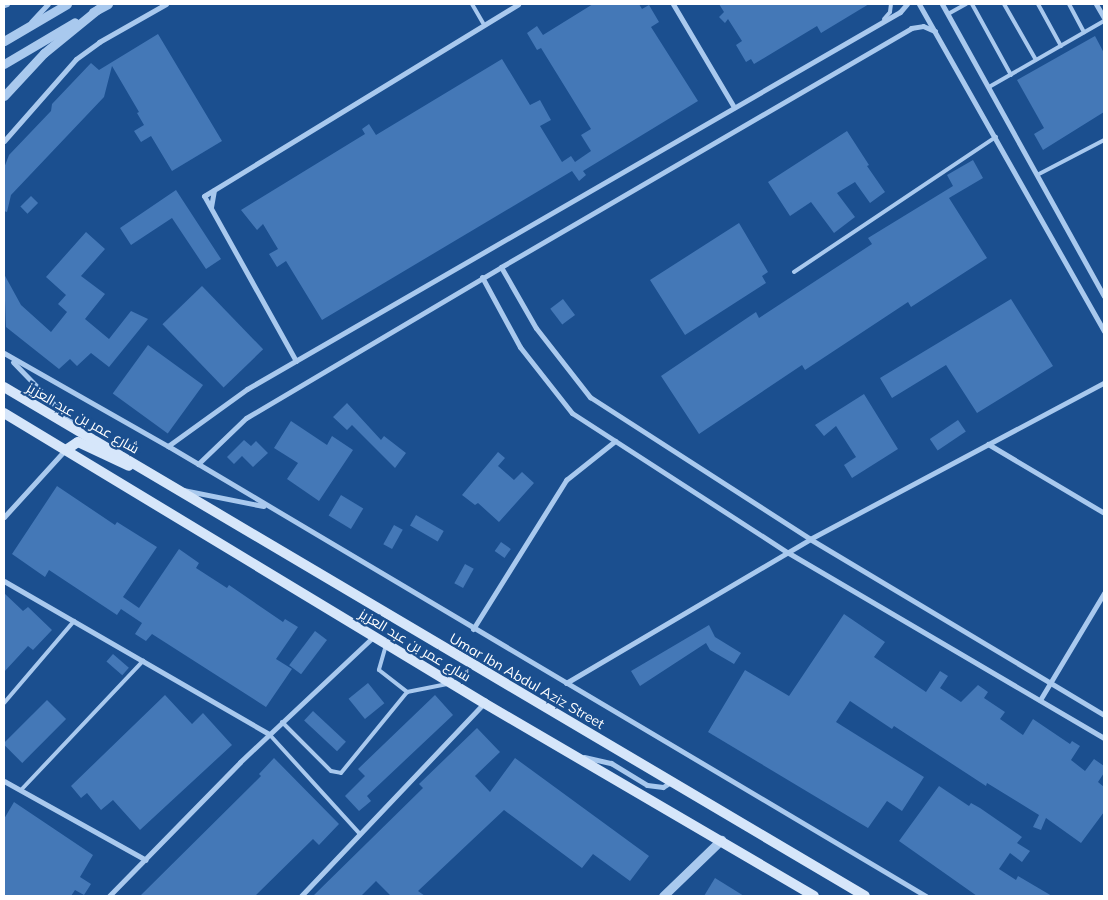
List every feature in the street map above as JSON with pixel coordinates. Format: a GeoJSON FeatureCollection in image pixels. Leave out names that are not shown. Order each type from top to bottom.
{"type":"FeatureCollection","features":[{"type":"Feature","properties":{"kind":"main road","name":"شارع عمر بن عبد العزيز"},"geometry":{"type":"LineString","coordinates":[[4,387],[175,488]]}},
{"type":"Feature","properties":{"kind":"main road","name":"شارع عمر بن عبد العزيز"},"geometry":{"type":"LineString","coordinates":[[4,413],[452,683],[581,757],[814,896]]}},
{"type":"Feature","properties":{"kind":"main road"},"geometry":{"type":"LineString","coordinates":[[66,450],[78,442],[116,462],[147,472]]}},
{"type":"Feature","properties":{"kind":"main road","name":"Umar Ibn Abdul Aziz Street"},"geometry":{"type":"LineString","coordinates":[[175,488],[865,896]]}},
{"type":"Feature","properties":{"kind":"street"},"geometry":{"type":"LineString","coordinates":[[26,28],[48,4]]}},
{"type":"Feature","properties":{"kind":"street"},"geometry":{"type":"LineString","coordinates":[[4,40],[67,4]]}},
{"type":"Feature","properties":{"kind":"street"},"geometry":{"type":"LineString","coordinates":[[4,64],[108,4]]}},
{"type":"Feature","properties":{"kind":"street"},"geometry":{"type":"LineString","coordinates":[[4,141],[76,59],[99,42],[166,4]]}},
{"type":"Feature","properties":{"kind":"street"},"geometry":{"type":"LineString","coordinates":[[296,361],[204,196],[484,23],[518,4]]}},
{"type":"Feature","properties":{"kind":"street"},"geometry":{"type":"LineString","coordinates":[[673,4],[734,107]]}},
{"type":"Feature","properties":{"kind":"street"},"geometry":{"type":"LineString","coordinates":[[168,446],[247,389],[880,23],[907,4]]}},
{"type":"Feature","properties":{"kind":"street"},"geometry":{"type":"LineString","coordinates":[[919,4],[996,137],[1104,331]]}},
{"type":"Feature","properties":{"kind":"street"},"geometry":{"type":"LineString","coordinates":[[942,4],[1039,174],[1104,296]]}},
{"type":"Feature","properties":{"kind":"street"},"geometry":{"type":"LineString","coordinates":[[1096,4],[1104,20]]}},
{"type":"Feature","properties":{"kind":"street"},"geometry":{"type":"LineString","coordinates":[[4,96],[44,53],[98,10]]}},
{"type":"Feature","properties":{"kind":"street"},"geometry":{"type":"LineString","coordinates":[[198,464],[246,418],[500,266],[911,28],[923,26],[934,31]]}},
{"type":"Feature","properties":{"kind":"street"},"geometry":{"type":"LineString","coordinates":[[211,208],[214,190]]}},
{"type":"Feature","properties":{"kind":"street"},"geometry":{"type":"LineString","coordinates":[[500,266],[536,328],[590,397],[810,539],[1104,715]]}},
{"type":"Feature","properties":{"kind":"street"},"geometry":{"type":"LineString","coordinates":[[482,277],[520,347],[572,413],[787,552],[1104,738]]}},
{"type":"Feature","properties":{"kind":"street"},"geometry":{"type":"LineString","coordinates":[[6,354],[84,435]]}},
{"type":"Feature","properties":{"kind":"street"},"geometry":{"type":"LineString","coordinates":[[6,354],[168,446],[473,629],[926,896]]}},
{"type":"Feature","properties":{"kind":"street"},"geometry":{"type":"LineString","coordinates":[[566,684],[810,539],[1104,383]]}},
{"type":"Feature","properties":{"kind":"street"},"geometry":{"type":"LineString","coordinates":[[473,629],[566,480],[615,441]]}},
{"type":"Feature","properties":{"kind":"street"},"geometry":{"type":"LineString","coordinates":[[988,444],[1104,514]]}},
{"type":"Feature","properties":{"kind":"street"},"geometry":{"type":"LineString","coordinates":[[4,517],[66,450]]}},
{"type":"Feature","properties":{"kind":"street"},"geometry":{"type":"LineString","coordinates":[[175,488],[266,506]]}},
{"type":"Feature","properties":{"kind":"street"},"geometry":{"type":"LineString","coordinates":[[4,580],[269,734]]}},
{"type":"Feature","properties":{"kind":"street"},"geometry":{"type":"LineString","coordinates":[[1040,700],[1052,683],[1104,593]]}},
{"type":"Feature","properties":{"kind":"street"},"geometry":{"type":"LineString","coordinates":[[109,896],[269,734],[374,636]]}},
{"type":"Feature","properties":{"kind":"street"},"geometry":{"type":"LineString","coordinates":[[301,896],[484,702]]}},
{"type":"Feature","properties":{"kind":"street"},"geometry":{"type":"LineString","coordinates":[[581,757],[611,763],[647,785],[663,787],[671,782]]}},
{"type":"Feature","properties":{"kind":"street"},"geometry":{"type":"LineString","coordinates":[[4,780],[146,860]]}},
{"type":"Feature","properties":{"kind":"street"},"geometry":{"type":"LineString","coordinates":[[664,896],[721,840]]}},
{"type":"Feature","properties":{"kind":"lane"},"geometry":{"type":"LineString","coordinates":[[472,4],[484,23]]}},
{"type":"Feature","properties":{"kind":"lane"},"geometry":{"type":"LineString","coordinates":[[880,23],[890,12],[891,4]]}},
{"type":"Feature","properties":{"kind":"lane"},"geometry":{"type":"LineString","coordinates":[[948,14],[966,4]]}},
{"type":"Feature","properties":{"kind":"lane"},"geometry":{"type":"LineString","coordinates":[[972,4],[1012,75]]}},
{"type":"Feature","properties":{"kind":"lane"},"geometry":{"type":"LineString","coordinates":[[1004,4],[1036,60]]}},
{"type":"Feature","properties":{"kind":"lane"},"geometry":{"type":"LineString","coordinates":[[1038,4],[1060,46]]}},
{"type":"Feature","properties":{"kind":"lane"},"geometry":{"type":"LineString","coordinates":[[1069,4],[1084,32]]}},
{"type":"Feature","properties":{"kind":"lane"},"geometry":{"type":"LineString","coordinates":[[989,87],[1104,20]]}},
{"type":"Feature","properties":{"kind":"lane"},"geometry":{"type":"LineString","coordinates":[[794,272],[996,137]]}},
{"type":"Feature","properties":{"kind":"lane"},"geometry":{"type":"LineString","coordinates":[[1039,174],[1104,140]]}},
{"type":"Feature","properties":{"kind":"lane"},"geometry":{"type":"LineString","coordinates":[[4,703],[74,621]]}},
{"type":"Feature","properties":{"kind":"lane"},"geometry":{"type":"LineString","coordinates":[[386,643],[379,670],[407,692]]}},
{"type":"Feature","properties":{"kind":"lane"},"geometry":{"type":"LineString","coordinates":[[21,790],[143,661]]}},
{"type":"Feature","properties":{"kind":"lane"},"geometry":{"type":"LineString","coordinates":[[282,722],[331,771],[341,773],[407,692],[452,683]]}},
{"type":"Feature","properties":{"kind":"lane"},"geometry":{"type":"LineString","coordinates":[[269,734],[360,834]]}},
{"type":"Feature","properties":{"kind":"building"},"geometry":{"type":"Polygon","coordinates":[[[593,4],[639,4],[642,9],[649,5],[659,22],[651,27],[698,101],[583,171],[586,175],[579,181],[572,171],[322,320],[286,261],[277,267],[269,254],[278,249],[263,224],[257,230],[241,210],[365,134],[362,129],[369,124],[376,135],[502,59],[530,105],[540,100],[551,120],[540,126],[562,162],[571,156],[575,162],[591,151],[581,135],[591,129],[541,48],[537,50],[527,33],[537,26],[543,35],[593,4]]]}},
{"type":"Feature","properties":{"kind":"building"},"geometry":{"type":"Polygon","coordinates":[[[719,4],[869,4],[821,33],[817,26],[754,64],[751,59],[746,62],[736,45],[742,41],[728,19],[725,23],[719,17],[724,12],[719,4]]]}},
{"type":"Feature","properties":{"kind":"building"},"geometry":{"type":"Polygon","coordinates":[[[158,34],[222,141],[172,171],[151,136],[141,142],[134,131],[144,125],[137,113],[139,112],[112,66],[104,97],[11,195],[7,212],[4,211],[4,168],[9,155],[51,111],[52,104],[91,63],[99,70],[158,34]]]}},
{"type":"Feature","properties":{"kind":"building"},"geometry":{"type":"Polygon","coordinates":[[[1095,36],[1104,53],[1104,112],[1043,150],[1034,134],[1044,128],[1017,80],[1095,36]]]}},
{"type":"Feature","properties":{"kind":"building"},"geometry":{"type":"Polygon","coordinates":[[[847,131],[869,165],[867,166],[885,192],[870,203],[855,182],[837,193],[855,217],[834,233],[811,202],[790,216],[768,182],[847,131]]]}},
{"type":"Feature","properties":{"kind":"building"},"geometry":{"type":"Polygon","coordinates":[[[973,160],[983,178],[949,198],[987,258],[911,307],[908,302],[805,370],[802,365],[699,434],[661,376],[756,312],[759,318],[872,244],[868,238],[953,186],[947,175],[973,160]]]}},
{"type":"Feature","properties":{"kind":"building"},"geometry":{"type":"Polygon","coordinates":[[[176,190],[221,259],[206,269],[172,218],[131,245],[120,228],[176,190]]]}},
{"type":"Feature","properties":{"kind":"building"},"geometry":{"type":"Polygon","coordinates":[[[31,196],[38,203],[27,214],[20,207],[31,196]]]}},
{"type":"Feature","properties":{"kind":"building"},"geometry":{"type":"Polygon","coordinates":[[[739,223],[768,272],[762,276],[766,283],[685,335],[650,280],[739,223]]]}},
{"type":"Feature","properties":{"kind":"building"},"geometry":{"type":"Polygon","coordinates":[[[86,232],[105,249],[81,276],[105,294],[85,319],[109,339],[131,311],[148,319],[109,367],[91,353],[77,366],[70,359],[59,369],[6,327],[4,274],[21,305],[51,332],[67,312],[58,304],[66,295],[46,277],[86,232]]]}},
{"type":"Feature","properties":{"kind":"building"},"geometry":{"type":"Polygon","coordinates":[[[202,286],[263,349],[224,388],[162,324],[202,286]]]}},
{"type":"Feature","properties":{"kind":"building"},"geometry":{"type":"Polygon","coordinates":[[[563,299],[575,315],[562,325],[550,309],[563,299]]]}},
{"type":"Feature","properties":{"kind":"building"},"geometry":{"type":"Polygon","coordinates":[[[1011,299],[1053,366],[977,413],[946,365],[892,398],[880,378],[1011,299]]]}},
{"type":"Feature","properties":{"kind":"building"},"geometry":{"type":"Polygon","coordinates":[[[148,345],[203,385],[168,434],[113,394],[148,345]]]}},
{"type":"Feature","properties":{"kind":"building"},"geometry":{"type":"Polygon","coordinates":[[[864,394],[898,449],[852,478],[844,465],[856,457],[836,426],[824,436],[815,425],[864,394]]]}},
{"type":"Feature","properties":{"kind":"building"},"geometry":{"type":"Polygon","coordinates":[[[347,403],[381,440],[384,436],[406,453],[395,468],[352,425],[347,430],[333,417],[347,403]]]}},
{"type":"Feature","properties":{"kind":"building"},"geometry":{"type":"Polygon","coordinates":[[[958,420],[966,432],[938,451],[930,439],[958,420]]]}},
{"type":"Feature","properties":{"kind":"building"},"geometry":{"type":"Polygon","coordinates":[[[291,421],[327,445],[332,436],[353,450],[319,501],[287,479],[298,463],[274,448],[291,421]]]}},
{"type":"Feature","properties":{"kind":"building"},"geometry":{"type":"Polygon","coordinates":[[[244,440],[251,446],[256,441],[268,453],[253,467],[242,456],[234,464],[227,457],[244,440]]]}},
{"type":"Feature","properties":{"kind":"building"},"geometry":{"type":"Polygon","coordinates":[[[498,452],[505,458],[498,466],[514,480],[522,472],[534,483],[499,522],[478,503],[475,505],[462,495],[498,452]]]}},
{"type":"Feature","properties":{"kind":"building"},"geometry":{"type":"Polygon","coordinates":[[[57,486],[115,525],[117,522],[157,547],[123,597],[139,608],[179,549],[199,563],[196,568],[227,588],[229,585],[283,622],[285,619],[298,627],[276,659],[292,669],[266,707],[152,634],[146,641],[135,634],[142,623],[121,609],[117,615],[49,570],[45,577],[12,554],[57,486]]]}},
{"type":"Feature","properties":{"kind":"building"},"geometry":{"type":"Polygon","coordinates":[[[341,495],[363,508],[351,529],[329,516],[341,495]]]}},
{"type":"Feature","properties":{"kind":"building"},"geometry":{"type":"Polygon","coordinates":[[[416,515],[444,531],[438,541],[410,525],[416,515]]]}},
{"type":"Feature","properties":{"kind":"building"},"geometry":{"type":"Polygon","coordinates":[[[394,525],[403,530],[392,549],[383,544],[394,525]]]}},
{"type":"Feature","properties":{"kind":"building"},"geometry":{"type":"Polygon","coordinates":[[[501,542],[511,549],[505,558],[495,551],[501,542]]]}},
{"type":"Feature","properties":{"kind":"building"},"geometry":{"type":"Polygon","coordinates":[[[465,564],[474,569],[463,588],[454,583],[465,564]]]}},
{"type":"Feature","properties":{"kind":"building"},"geometry":{"type":"Polygon","coordinates":[[[4,593],[23,611],[28,607],[52,630],[33,650],[28,646],[4,672],[4,593]]]}},
{"type":"Feature","properties":{"kind":"building"},"geometry":{"type":"Polygon","coordinates":[[[844,614],[885,642],[874,657],[926,692],[940,671],[948,676],[940,688],[961,702],[978,685],[988,692],[984,698],[1005,712],[1000,719],[1023,735],[1033,719],[1070,744],[1072,741],[1080,746],[1071,760],[1085,771],[1094,759],[1104,766],[1104,773],[1098,782],[1104,787],[1104,812],[1081,843],[1046,818],[1041,830],[1033,827],[1039,815],[987,783],[986,786],[894,726],[892,729],[850,701],[836,722],[924,777],[902,811],[887,801],[868,828],[708,732],[745,670],[789,696],[844,614]]]}},
{"type":"Feature","properties":{"kind":"building"},"geometry":{"type":"Polygon","coordinates":[[[709,625],[715,637],[741,653],[734,664],[710,650],[706,643],[640,686],[631,671],[709,625]]]}},
{"type":"Feature","properties":{"kind":"building"},"geometry":{"type":"Polygon","coordinates":[[[315,631],[327,640],[301,674],[289,665],[315,631]]]}},
{"type":"Feature","properties":{"kind":"building"},"geometry":{"type":"Polygon","coordinates":[[[113,654],[129,668],[122,675],[106,662],[113,654]]]}},
{"type":"Feature","properties":{"kind":"building"},"geometry":{"type":"Polygon","coordinates":[[[368,683],[384,703],[365,719],[349,699],[368,683]]]}},
{"type":"Feature","properties":{"kind":"building"},"geometry":{"type":"Polygon","coordinates":[[[165,695],[192,724],[203,713],[232,745],[140,830],[113,800],[101,810],[87,793],[81,798],[71,786],[165,695]]]}},
{"type":"Feature","properties":{"kind":"building"},"geometry":{"type":"Polygon","coordinates":[[[435,695],[453,715],[367,796],[371,801],[359,811],[345,796],[365,776],[358,769],[435,695]]]}},
{"type":"Feature","properties":{"kind":"building"},"geometry":{"type":"Polygon","coordinates":[[[47,700],[66,719],[22,763],[4,743],[47,700]]]}},
{"type":"Feature","properties":{"kind":"building"},"geometry":{"type":"Polygon","coordinates":[[[313,711],[346,742],[337,751],[304,721],[313,711]]]}},
{"type":"Feature","properties":{"kind":"building"},"geometry":{"type":"Polygon","coordinates":[[[477,728],[500,752],[475,776],[490,792],[515,758],[649,856],[630,881],[593,854],[582,868],[504,810],[418,891],[425,896],[391,896],[376,881],[361,896],[313,896],[423,788],[419,784],[477,728]]]}},
{"type":"Feature","properties":{"kind":"building"},"geometry":{"type":"Polygon","coordinates":[[[274,758],[339,824],[319,845],[313,839],[255,896],[140,896],[261,776],[259,774],[274,758]]]}},
{"type":"Feature","properties":{"kind":"building"},"geometry":{"type":"Polygon","coordinates":[[[939,786],[969,806],[971,803],[980,808],[1022,837],[1017,843],[1030,851],[1022,862],[1010,853],[999,869],[1016,880],[1018,876],[1052,896],[977,896],[899,841],[939,786]]]}},
{"type":"Feature","properties":{"kind":"building"},"geometry":{"type":"Polygon","coordinates":[[[14,802],[93,855],[80,877],[91,884],[84,895],[75,890],[71,896],[4,896],[4,819],[14,802]]]}},
{"type":"Feature","properties":{"kind":"building"},"geometry":{"type":"Polygon","coordinates":[[[715,878],[744,896],[704,896],[715,878]]]}}]}
